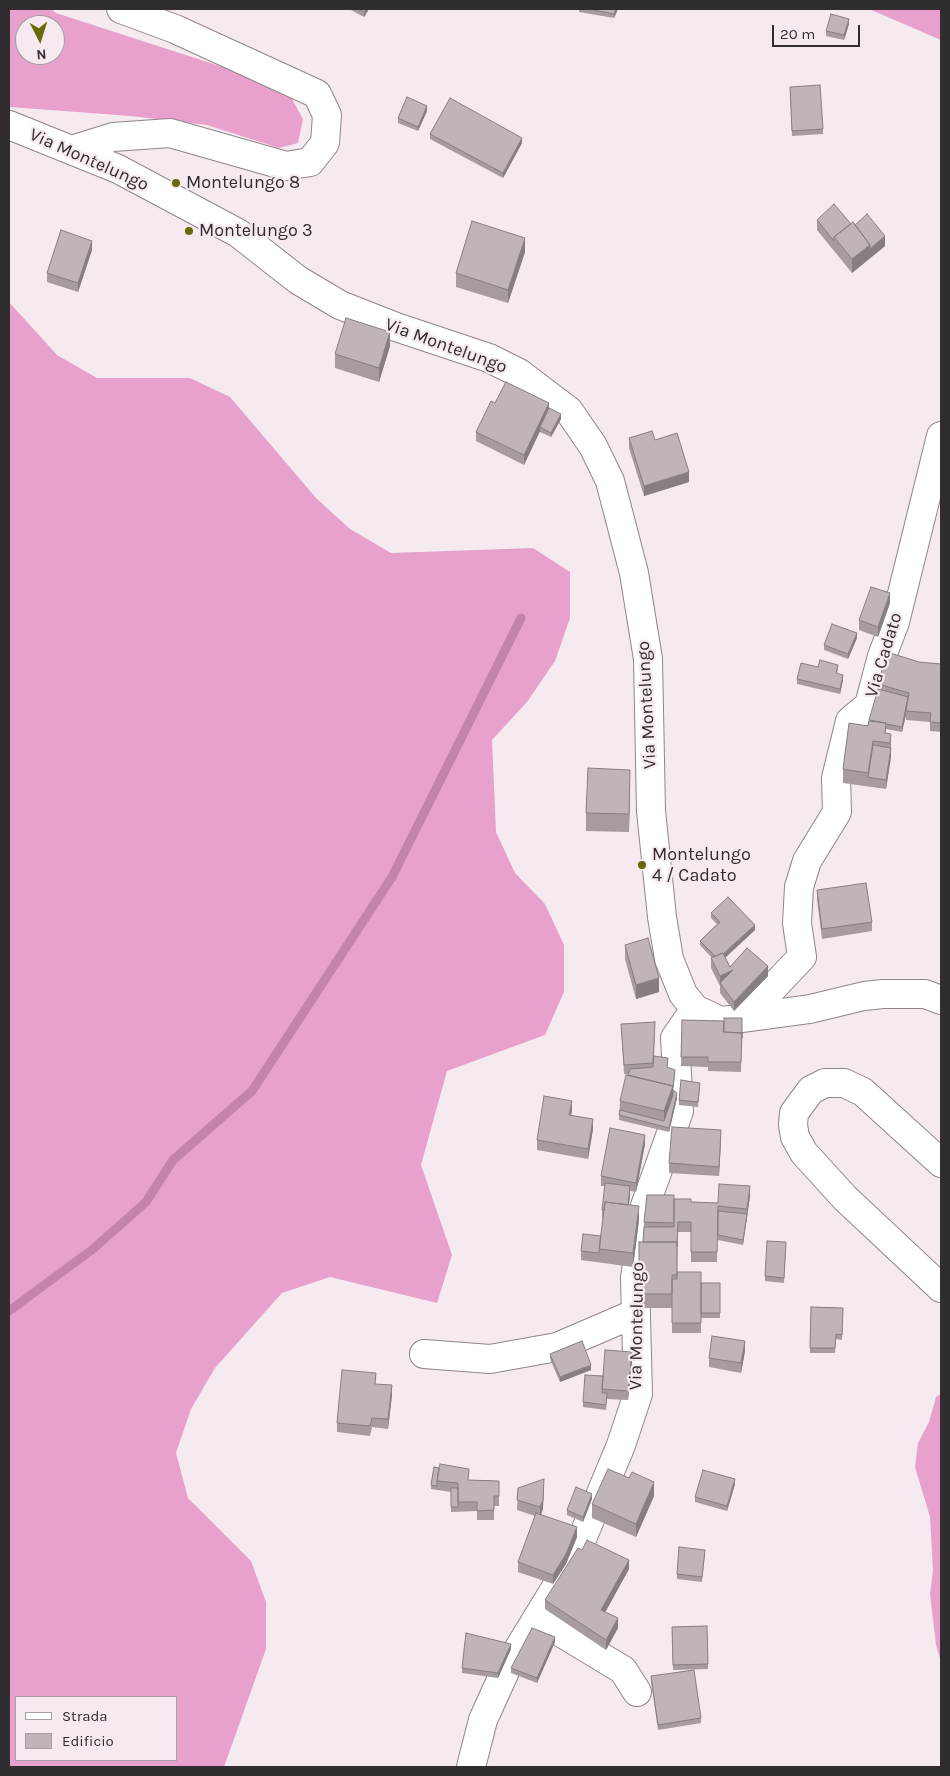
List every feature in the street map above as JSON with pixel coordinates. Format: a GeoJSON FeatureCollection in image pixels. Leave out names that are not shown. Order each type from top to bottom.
{"type":"FeatureCollection","features":[{"type":"Feature","properties":{"kind":"street"},"geometry":{"type":"LineString","coordinates":[[71,150],[113,137],[170,133],[286,166],[310,162],[325,143],[327,115],[317,94],[175,29],[121,9]]}},
{"type":"Feature","properties":{"kind":"street","name":"Via Montelungo"},"geometry":{"type":"LineString","coordinates":[[9,125],[118,169],[238,233],[298,280],[340,305],[396,327],[489,358],[519,373],[569,411],[593,446],[610,481],[634,573],[648,659],[651,811],[662,917],[669,959],[683,994],[694,1009],[675,1038],[679,1111],[644,1206],[635,1278],[638,1394],[621,1444],[574,1558],[506,1669],[483,1720],[471,1767]]}},
{"type":"Feature","properties":{"kind":"street","name":"Via Cadato"},"geometry":{"type":"LineString","coordinates":[[746,1016],[802,957],[797,923],[799,887],[807,861],[837,812],[836,778],[850,721],[869,705],[882,656],[895,622],[941,436]]}},
{"type":"Feature","properties":{"kind":"street"},"geometry":{"type":"LineString","coordinates":[[694,1009],[722,1021],[746,1016],[810,1009],[864,996],[883,994],[925,994],[941,1000]]}},
{"type":"Feature","properties":{"kind":"street"},"geometry":{"type":"LineString","coordinates":[[941,1163],[863,1092],[844,1083],[825,1083],[811,1090],[794,1113],[792,1125],[795,1138],[804,1153],[845,1198],[941,1288]]}},
{"type":"Feature","properties":{"kind":"street"},"geometry":{"type":"LineString","coordinates":[[424,1354],[490,1359],[557,1348],[636,1313]]}},
{"type":"Feature","properties":{"kind":"street"},"geometry":{"type":"LineString","coordinates":[[537,1618],[624,1670],[637,1692]]}},
{"type":"Feature","properties":{"kind":"shaded area"},"geometry":{"type":"Polygon","coordinates":[[[9,9],[51,9],[62,15],[15,15],[15,65],[65,65],[65,16],[232,70],[292,99],[303,119],[298,143],[279,148],[207,125],[131,116],[9,107],[9,9]]]}},
{"type":"Feature","properties":{"kind":"shaded area"},"geometry":{"type":"Polygon","coordinates":[[[869,9],[941,9],[941,40],[869,9]]]}},
{"type":"Feature","properties":{"kind":"shaded area"},"geometry":{"type":"Polygon","coordinates":[[[9,302],[57,355],[97,378],[190,378],[230,397],[316,498],[350,529],[391,553],[533,548],[570,572],[570,618],[555,661],[527,702],[492,740],[496,832],[515,873],[545,904],[564,945],[564,992],[545,1035],[447,1071],[421,1165],[452,1255],[437,1303],[330,1277],[282,1293],[215,1368],[191,1409],[176,1453],[188,1498],[251,1561],[266,1602],[266,1649],[224,1767],[9,1767],[9,302]]]}},
{"type":"Feature","properties":{"kind":"shaded area"},"geometry":{"type":"Polygon","coordinates":[[[941,1394],[941,1662],[936,1645],[930,1594],[933,1570],[930,1517],[915,1467],[918,1443],[929,1422],[936,1397],[941,1394]]]}},
{"type":"Feature","properties":{"kind":"building"},"geometry":{"type":"Polygon","coordinates":[[[589,9],[616,9],[614,14],[589,9]]]}},
{"type":"Feature","properties":{"kind":"building"},"geometry":{"type":"Polygon","coordinates":[[[831,14],[849,19],[844,35],[826,31],[831,14]]]}},
{"type":"Feature","properties":{"kind":"building"},"geometry":{"type":"Polygon","coordinates":[[[820,85],[823,129],[792,131],[790,87],[820,85]]]}},
{"type":"Feature","properties":{"kind":"building"},"geometry":{"type":"Polygon","coordinates":[[[407,97],[427,106],[418,127],[398,118],[407,97]]]}},
{"type":"Feature","properties":{"kind":"building"},"geometry":{"type":"Polygon","coordinates":[[[450,98],[522,138],[503,173],[430,134],[450,98]]]}},
{"type":"Feature","properties":{"kind":"building"},"geometry":{"type":"Polygon","coordinates":[[[834,204],[851,224],[834,237],[834,241],[817,220],[834,204]]]}},
{"type":"Feature","properties":{"kind":"building"},"geometry":{"type":"Polygon","coordinates":[[[867,214],[885,236],[870,249],[870,245],[855,225],[867,214]]]}},
{"type":"Feature","properties":{"kind":"building"},"geometry":{"type":"Polygon","coordinates":[[[472,221],[525,238],[508,290],[456,273],[472,221]]]}},
{"type":"Feature","properties":{"kind":"building"},"geometry":{"type":"Polygon","coordinates":[[[853,222],[870,245],[852,259],[834,237],[853,222]]]}},
{"type":"Feature","properties":{"kind":"building"},"geometry":{"type":"Polygon","coordinates":[[[61,230],[92,241],[78,283],[47,273],[61,230]]]}},
{"type":"Feature","properties":{"kind":"building"},"geometry":{"type":"Polygon","coordinates":[[[346,318],[390,332],[379,368],[335,354],[346,318]]]}},
{"type":"Feature","properties":{"kind":"building"},"geometry":{"type":"Polygon","coordinates":[[[506,382],[549,403],[524,455],[476,432],[491,401],[495,403],[506,382]]]}},
{"type":"Feature","properties":{"kind":"building"},"geometry":{"type":"Polygon","coordinates":[[[549,408],[561,414],[551,433],[540,427],[549,408]]]}},
{"type":"Feature","properties":{"kind":"building"},"geometry":{"type":"Polygon","coordinates":[[[652,431],[655,440],[677,433],[689,472],[644,486],[629,438],[652,431]]]}},
{"type":"Feature","properties":{"kind":"building"},"geometry":{"type":"Polygon","coordinates":[[[871,587],[890,593],[878,627],[859,620],[871,587]]]}},
{"type":"Feature","properties":{"kind":"building"},"geometry":{"type":"Polygon","coordinates":[[[832,624],[857,633],[848,654],[824,645],[832,624]]]}},
{"type":"Feature","properties":{"kind":"building"},"geometry":{"type":"Polygon","coordinates":[[[887,652],[919,662],[941,664],[941,723],[930,722],[931,713],[906,711],[909,693],[878,684],[887,652]]]}},
{"type":"Feature","properties":{"kind":"building"},"geometry":{"type":"Polygon","coordinates":[[[820,660],[838,665],[836,673],[843,675],[840,689],[797,679],[801,663],[818,667],[820,660]]]}},
{"type":"Feature","properties":{"kind":"building"},"geometry":{"type":"Polygon","coordinates":[[[878,689],[908,697],[902,727],[869,720],[878,689]]]}},
{"type":"Feature","properties":{"kind":"building"},"geometry":{"type":"Polygon","coordinates":[[[869,721],[886,723],[885,733],[891,734],[890,743],[873,741],[868,773],[843,769],[849,723],[868,726],[869,721]]]}},
{"type":"Feature","properties":{"kind":"building"},"geometry":{"type":"Polygon","coordinates":[[[873,745],[891,748],[886,780],[868,777],[873,745]]]}},
{"type":"Feature","properties":{"kind":"building"},"geometry":{"type":"Polygon","coordinates":[[[588,768],[630,770],[629,814],[586,813],[588,768]]]}},
{"type":"Feature","properties":{"kind":"building"},"geometry":{"type":"Polygon","coordinates":[[[866,883],[872,922],[822,929],[817,890],[866,883]]]}},
{"type":"Feature","properties":{"kind":"building"},"geometry":{"type":"Polygon","coordinates":[[[728,897],[755,925],[723,954],[715,956],[700,941],[720,922],[711,913],[728,897]]]}},
{"type":"Feature","properties":{"kind":"building"},"geometry":{"type":"Polygon","coordinates":[[[648,938],[659,978],[636,985],[625,945],[648,938]]]}},
{"type":"Feature","properties":{"kind":"building"},"geometry":{"type":"Polygon","coordinates":[[[747,948],[768,966],[734,1002],[720,983],[733,970],[720,976],[711,958],[723,953],[730,967],[747,948]]]}},
{"type":"Feature","properties":{"kind":"building"},"geometry":{"type":"Polygon","coordinates":[[[724,1018],[742,1018],[742,1033],[724,1032],[724,1018]]]}},
{"type":"Feature","properties":{"kind":"building"},"geometry":{"type":"Polygon","coordinates":[[[682,1020],[724,1021],[723,1032],[742,1033],[741,1062],[708,1062],[708,1057],[681,1057],[682,1020]]]}},
{"type":"Feature","properties":{"kind":"building"},"geometry":{"type":"Polygon","coordinates":[[[655,1022],[653,1063],[624,1065],[621,1024],[655,1022]]]}},
{"type":"Feature","properties":{"kind":"building"},"geometry":{"type":"Polygon","coordinates":[[[654,1056],[668,1058],[667,1067],[675,1070],[673,1087],[628,1075],[630,1069],[653,1067],[654,1056]]]}},
{"type":"Feature","properties":{"kind":"building"},"geometry":{"type":"Polygon","coordinates":[[[626,1075],[673,1086],[664,1111],[620,1101],[626,1075]]]}},
{"type":"Feature","properties":{"kind":"building"},"geometry":{"type":"Polygon","coordinates":[[[681,1080],[700,1083],[698,1102],[679,1100],[681,1080]]]}},
{"type":"Feature","properties":{"kind":"building"},"geometry":{"type":"Polygon","coordinates":[[[673,1090],[677,1093],[669,1128],[619,1115],[620,1110],[664,1121],[673,1090]]]}},
{"type":"Feature","properties":{"kind":"building"},"geometry":{"type":"Polygon","coordinates":[[[544,1096],[572,1101],[569,1115],[593,1119],[588,1149],[537,1140],[544,1096]]]}},
{"type":"Feature","properties":{"kind":"building"},"geometry":{"type":"Polygon","coordinates":[[[672,1127],[721,1130],[719,1167],[669,1163],[672,1127]]]}},
{"type":"Feature","properties":{"kind":"building"},"geometry":{"type":"Polygon","coordinates":[[[610,1128],[645,1135],[636,1183],[601,1176],[610,1128]]]}},
{"type":"Feature","properties":{"kind":"building"},"geometry":{"type":"Polygon","coordinates":[[[605,1183],[630,1186],[628,1205],[605,1202],[604,1210],[602,1210],[605,1183]]]}},
{"type":"Feature","properties":{"kind":"building"},"geometry":{"type":"Polygon","coordinates":[[[719,1184],[750,1186],[747,1209],[718,1206],[717,1252],[691,1252],[691,1222],[678,1222],[677,1246],[677,1242],[643,1242],[644,1227],[674,1227],[674,1199],[691,1199],[691,1202],[718,1203],[719,1184]]]}},
{"type":"Feature","properties":{"kind":"building"},"geometry":{"type":"Polygon","coordinates":[[[647,1195],[674,1195],[674,1223],[644,1222],[647,1195]]]}},
{"type":"Feature","properties":{"kind":"building"},"geometry":{"type":"Polygon","coordinates":[[[605,1202],[639,1206],[633,1253],[599,1249],[605,1202]]]}},
{"type":"Feature","properties":{"kind":"building"},"geometry":{"type":"Polygon","coordinates":[[[718,1211],[747,1214],[743,1240],[718,1235],[718,1211]]]}},
{"type":"Feature","properties":{"kind":"building"},"geometry":{"type":"Polygon","coordinates":[[[583,1234],[601,1236],[599,1253],[581,1251],[583,1234]]]}},
{"type":"Feature","properties":{"kind":"building"},"geometry":{"type":"Polygon","coordinates":[[[767,1241],[786,1242],[784,1278],[765,1276],[767,1241]]]}},
{"type":"Feature","properties":{"kind":"building"},"geometry":{"type":"Polygon","coordinates":[[[639,1242],[677,1242],[677,1275],[672,1275],[672,1294],[639,1294],[639,1242]]]}},
{"type":"Feature","properties":{"kind":"building"},"geometry":{"type":"Polygon","coordinates":[[[677,1272],[701,1272],[701,1323],[672,1323],[672,1279],[677,1279],[677,1272]]]}},
{"type":"Feature","properties":{"kind":"building"},"geometry":{"type":"Polygon","coordinates":[[[701,1283],[720,1283],[720,1313],[701,1313],[701,1283]]]}},
{"type":"Feature","properties":{"kind":"building"},"geometry":{"type":"Polygon","coordinates":[[[811,1307],[843,1308],[842,1335],[836,1334],[835,1348],[810,1348],[811,1307]]]}},
{"type":"Feature","properties":{"kind":"building"},"geometry":{"type":"Polygon","coordinates":[[[712,1336],[745,1341],[741,1363],[709,1358],[712,1336]]]}},
{"type":"Feature","properties":{"kind":"building"},"geometry":{"type":"Polygon","coordinates":[[[582,1341],[591,1365],[560,1377],[550,1354],[582,1341]]]}},
{"type":"Feature","properties":{"kind":"building"},"geometry":{"type":"Polygon","coordinates":[[[605,1350],[632,1352],[628,1391],[602,1389],[605,1350]]]}},
{"type":"Feature","properties":{"kind":"building"},"geometry":{"type":"Polygon","coordinates":[[[342,1370],[376,1373],[375,1384],[392,1385],[388,1419],[372,1418],[370,1426],[337,1423],[342,1370]]]}},
{"type":"Feature","properties":{"kind":"building"},"geometry":{"type":"Polygon","coordinates":[[[585,1375],[603,1376],[602,1393],[607,1393],[606,1405],[583,1402],[585,1375]]]}},
{"type":"Feature","properties":{"kind":"building"},"geometry":{"type":"Polygon","coordinates":[[[440,1464],[469,1469],[468,1480],[499,1481],[499,1496],[494,1496],[494,1510],[477,1511],[477,1502],[458,1502],[458,1483],[437,1481],[440,1464]]]}},
{"type":"Feature","properties":{"kind":"building"},"geometry":{"type":"Polygon","coordinates":[[[434,1467],[439,1468],[437,1486],[431,1485],[434,1467]]]}},
{"type":"Feature","properties":{"kind":"building"},"geometry":{"type":"Polygon","coordinates":[[[608,1469],[629,1478],[632,1472],[654,1482],[636,1524],[592,1504],[608,1469]]]}},
{"type":"Feature","properties":{"kind":"building"},"geometry":{"type":"Polygon","coordinates":[[[703,1470],[735,1479],[727,1506],[695,1497],[703,1470]]]}},
{"type":"Feature","properties":{"kind":"building"},"geometry":{"type":"Polygon","coordinates":[[[544,1479],[543,1500],[540,1507],[517,1500],[518,1488],[544,1479]]]}},
{"type":"Feature","properties":{"kind":"building"},"geometry":{"type":"Polygon","coordinates":[[[576,1487],[592,1494],[583,1517],[567,1510],[576,1487]]]}},
{"type":"Feature","properties":{"kind":"building"},"geometry":{"type":"Polygon","coordinates":[[[451,1488],[458,1488],[458,1507],[451,1507],[451,1488]]]}},
{"type":"Feature","properties":{"kind":"building"},"geometry":{"type":"Polygon","coordinates":[[[536,1513],[577,1527],[566,1554],[553,1575],[518,1562],[536,1513]]]}},
{"type":"Feature","properties":{"kind":"building"},"geometry":{"type":"Polygon","coordinates":[[[587,1540],[629,1560],[601,1610],[618,1618],[606,1640],[545,1600],[578,1548],[582,1550],[587,1540]]]}},
{"type":"Feature","properties":{"kind":"building"},"geometry":{"type":"Polygon","coordinates":[[[679,1547],[705,1550],[702,1577],[677,1574],[679,1547]]]}},
{"type":"Feature","properties":{"kind":"building"},"geometry":{"type":"Polygon","coordinates":[[[707,1626],[708,1664],[673,1665],[672,1627],[707,1626]]]}},
{"type":"Feature","properties":{"kind":"building"},"geometry":{"type":"Polygon","coordinates":[[[532,1628],[555,1637],[537,1678],[511,1668],[532,1628]]]}},
{"type":"Feature","properties":{"kind":"building"},"geometry":{"type":"Polygon","coordinates":[[[466,1633],[511,1644],[498,1673],[462,1668],[466,1633]]]}},
{"type":"Feature","properties":{"kind":"building"},"geometry":{"type":"Polygon","coordinates":[[[694,1670],[701,1718],[658,1725],[651,1676],[694,1670]]]}},
{"type":"Feature","properties":{"kind":"waterway"},"geometry":{"type":"LineString","coordinates":[[9,1311],[93,1249],[146,1202],[173,1160],[252,1091],[392,877],[521,618]]}},
{"type":"Feature","properties":{"kind":"place","name":"Montelungo 8"},"geometry":{"type":"Point","coordinates":[176,183]}},
{"type":"Feature","properties":{"kind":"place","name":"Montelungo 3"},"geometry":{"type":"Point","coordinates":[189,231]}},
{"type":"Feature","properties":{"kind":"place","name":"Montelungo 4 / Cadato"},"geometry":{"type":"Point","coordinates":[642,865]}}]}
